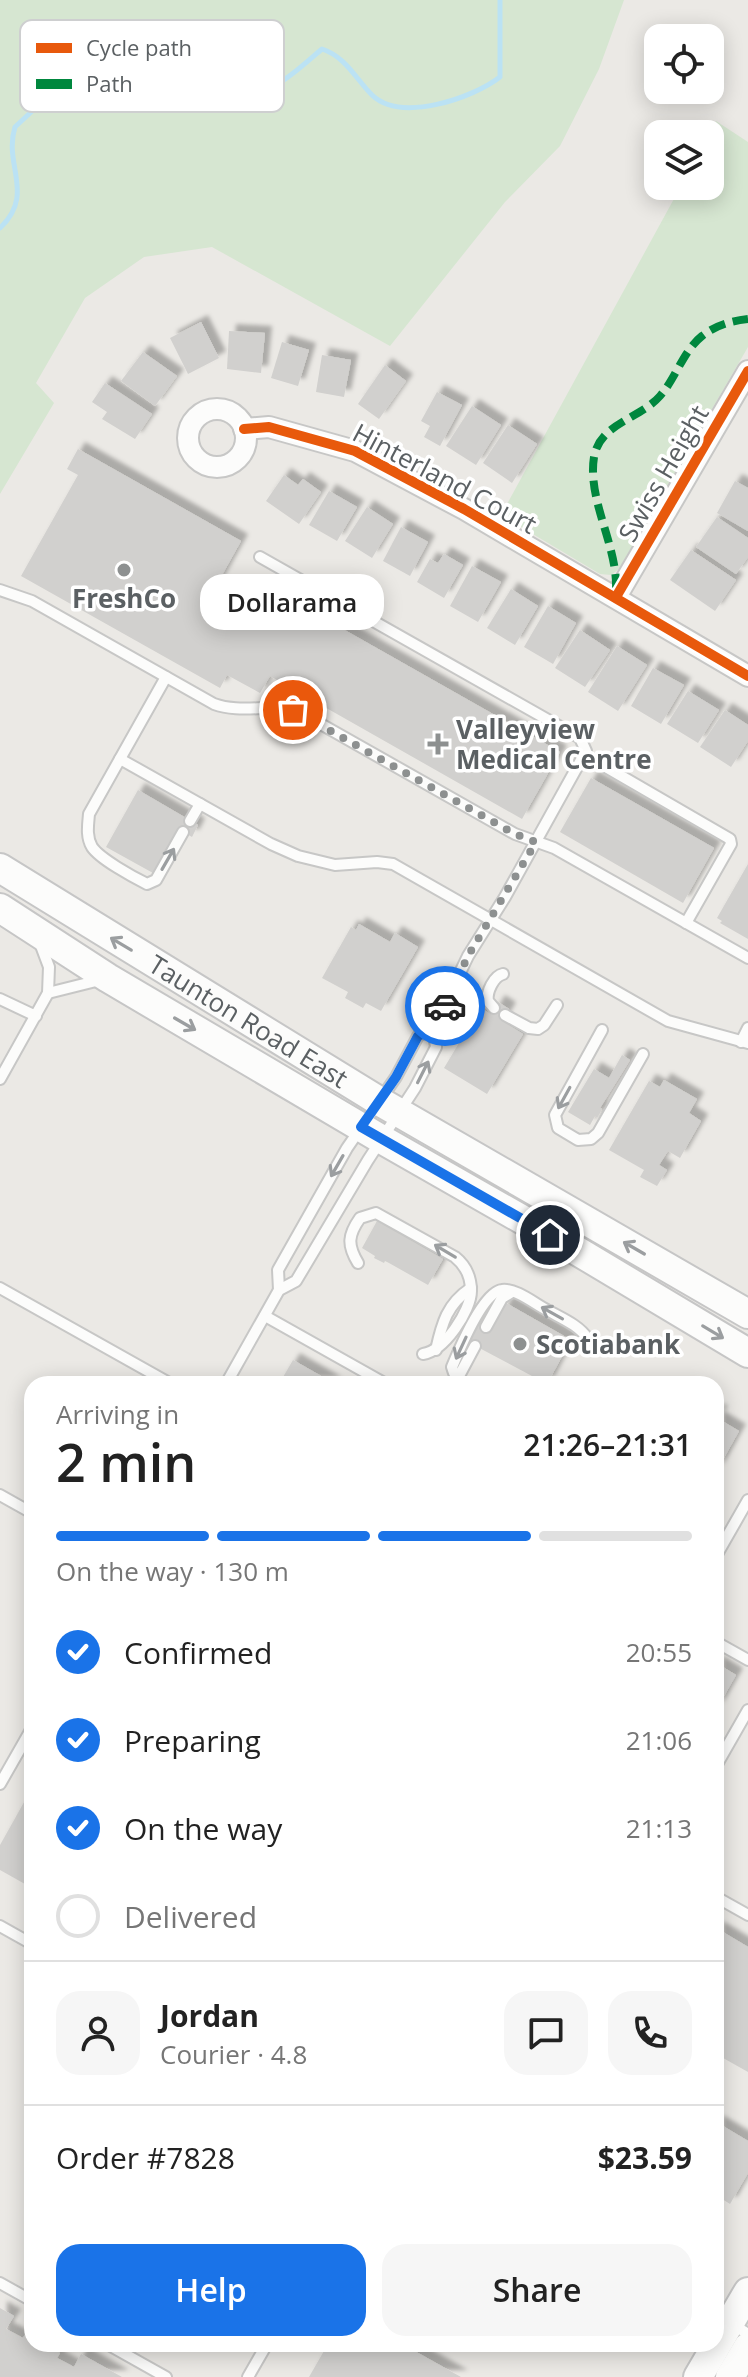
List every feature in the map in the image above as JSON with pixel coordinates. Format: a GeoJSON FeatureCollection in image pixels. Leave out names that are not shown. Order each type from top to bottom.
{"type":"FeatureCollection","features":[{"type":"Feature","properties":{"kind":"main road","name":"Taunton Road East"},"geometry":{"type":"LineString","coordinates":[[0,868],[389,1106],[748,1314]]}},
{"type":"Feature","properties":{"kind":"main road","name":"Taunton Road East"},"geometry":{"type":"LineString","coordinates":[[0,908],[108,978],[748,1353]]}},
{"type":"Feature","properties":{"kind":"main road"},"geometry":{"type":"LineString","coordinates":[[698,2377],[733,2344],[748,2292]]}},
{"type":"Feature","properties":{"kind":"street","name":"Swiss Height"},"geometry":{"type":"LineString","coordinates":[[616,597],[748,371]]}},
{"type":"Feature","properties":{"kind":"street","name":"Hinterland Court"},"geometry":{"type":"LineString","coordinates":[[244,429],[269,427],[355,451],[464,509],[748,676]]}},
{"type":"Feature","properties":{"kind":"lane"},"geometry":{"type":"LineString","coordinates":[[231,1376],[279,1290],[278,1270],[389,1106],[436,1047],[433,1029],[468,956],[585,755],[585,746],[580,738],[260,557]]}},
{"type":"Feature","properties":{"kind":"lane"},"geometry":{"type":"LineString","coordinates":[[0,590],[32,601],[222,707],[298,712],[515,834],[554,848],[748,958]]}},
{"type":"Feature","properties":{"kind":"lane"},"geometry":{"type":"LineString","coordinates":[[166,677],[89,814],[88,835],[91,846],[100,855],[147,884],[158,877],[183,832]]}},
{"type":"Feature","properties":{"kind":"lane"},"geometry":{"type":"LineString","coordinates":[[585,755],[730,839],[731,844],[686,923]]}},
{"type":"Feature","properties":{"kind":"lane"},"geometry":{"type":"LineString","coordinates":[[120,759],[271,844],[308,860],[335,865],[393,864],[668,1021],[744,1042],[748,1028]]}},
{"type":"Feature","properties":{"kind":"lane"},"geometry":{"type":"LineString","coordinates":[[190,821],[200,804]]}},
{"type":"Feature","properties":{"kind":"lane"},"geometry":{"type":"LineString","coordinates":[[0,1079],[48,993],[47,959],[34,930]]}},
{"type":"Feature","properties":{"kind":"lane"},"geometry":{"type":"LineString","coordinates":[[494,1008],[488,1001],[487,993],[497,977],[503,974]]}},
{"type":"Feature","properties":{"kind":"lane"},"geometry":{"type":"LineString","coordinates":[[48,993],[108,978]]}},
{"type":"Feature","properties":{"kind":"lane"},"geometry":{"type":"LineString","coordinates":[[0,999],[36,1016]]}},
{"type":"Feature","properties":{"kind":"lane"},"geometry":{"type":"LineString","coordinates":[[505,1015],[535,1030],[544,1025],[557,1005]]}},
{"type":"Feature","properties":{"kind":"lane"},"geometry":{"type":"LineString","coordinates":[[279,1290],[296,1281],[371,1133],[389,1106],[418,1036],[433,1029]]}},
{"type":"Feature","properties":{"kind":"lane"},"geometry":{"type":"LineString","coordinates":[[602,1030],[555,1115],[558,1128],[578,1140],[586,1141],[594,1137],[643,1054]]}},
{"type":"Feature","properties":{"kind":"lane"},"geometry":{"type":"LineString","coordinates":[[358,1263],[349,1246],[351,1232],[360,1218],[376,1213],[458,1259],[466,1270],[471,1288],[467,1305],[449,1338],[436,1350],[423,1354]]}},
{"type":"Feature","properties":{"kind":"lane"},"geometry":{"type":"LineString","coordinates":[[0,1288],[157,1376]]}},
{"type":"Feature","properties":{"kind":"lane"},"geometry":{"type":"LineString","coordinates":[[475,1346],[456,1374],[452,1367],[461,1346],[488,1298],[499,1290],[512,1292],[577,1327],[588,1339]]}},
{"type":"Feature","properties":{"kind":"lane"},"geometry":{"type":"LineString","coordinates":[[486,1327],[502,1298],[512,1292]]}},
{"type":"Feature","properties":{"kind":"lane"},"geometry":{"type":"LineString","coordinates":[[265,1316],[372,1376]]}},
{"type":"Feature","properties":{"kind":"lane"},"geometry":{"type":"LineString","coordinates":[[0,1495],[24,1508]]}},
{"type":"Feature","properties":{"kind":"lane"},"geometry":{"type":"LineString","coordinates":[[724,1542],[748,1500]]}},
{"type":"Feature","properties":{"kind":"lane"},"geometry":{"type":"LineString","coordinates":[[724,1646],[748,1660]]}},
{"type":"Feature","properties":{"kind":"lane"},"geometry":{"type":"LineString","coordinates":[[724,1752],[748,1710]]}},
{"type":"Feature","properties":{"kind":"lane"},"geometry":{"type":"LineString","coordinates":[[0,1784],[24,1742]]}},
{"type":"Feature","properties":{"kind":"lane"},"geometry":{"type":"LineString","coordinates":[[724,1902],[748,1915]]}},
{"type":"Feature","properties":{"kind":"lane"},"geometry":{"type":"LineString","coordinates":[[0,1926],[24,1940]]}},
{"type":"Feature","properties":{"kind":"lane"},"geometry":{"type":"LineString","coordinates":[[0,2283],[24,2296]]}},
{"type":"Feature","properties":{"kind":"lane"},"geometry":{"type":"LineString","coordinates":[[121,2352],[166,2377]]}},
{"type":"Feature","properties":{"kind":"lane"},"geometry":{"type":"LineString","coordinates":[[248,2377],[262,2352]]}},
{"type":"Feature","properties":{"kind":"green space"},"geometry":{"type":"Polygon","coordinates":[[[0,0],[624,0],[599,69],[560,146],[505,202],[390,346],[212,247],[144,257],[85,298],[36,383],[54,403],[0,494],[0,0]]]}},
{"type":"Feature","properties":{"kind":"green space"},"geometry":{"type":"Polygon","coordinates":[[[724,126],[748,142],[748,347],[619,569],[611,575],[600,574],[501,515],[673,200],[724,200],[724,126]]]}},
{"type":"Feature","properties":{"kind":"building"},"geometry":{"type":"Polygon","coordinates":[[[201,322],[219,358],[188,374],[170,338],[201,322]]]}},
{"type":"Feature","properties":{"kind":"building"},"geometry":{"type":"Polygon","coordinates":[[[229,331],[265,333],[261,373],[227,369],[229,331]]]}},
{"type":"Feature","properties":{"kind":"building"},"geometry":{"type":"Polygon","coordinates":[[[282,342],[309,350],[298,386],[271,378],[282,342]]]}},
{"type":"Feature","properties":{"kind":"building"},"geometry":{"type":"Polygon","coordinates":[[[143,352],[177,376],[155,406],[121,381],[143,352]]]}},
{"type":"Feature","properties":{"kind":"building"},"geometry":{"type":"Polygon","coordinates":[[[322,355],[351,360],[344,397],[316,392],[322,355]]]}},
{"type":"Feature","properties":{"kind":"building"},"geometry":{"type":"Polygon","coordinates":[[[385,365],[406,381],[379,419],[358,404],[385,365]]]}},
{"type":"Feature","properties":{"kind":"building"},"geometry":{"type":"Polygon","coordinates":[[[105,383],[152,414],[135,439],[102,419],[107,412],[92,402],[105,383]]]}},
{"type":"Feature","properties":{"kind":"building"},"geometry":{"type":"Polygon","coordinates":[[[437,392],[462,405],[440,446],[424,437],[430,426],[421,421],[437,392]]]}},
{"type":"Feature","properties":{"kind":"building"},"geometry":{"type":"Polygon","coordinates":[[[472,406],[501,425],[476,465],[446,446],[472,406]]]}},
{"type":"Feature","properties":{"kind":"building"},"geometry":{"type":"Polygon","coordinates":[[[508,425],[537,444],[512,483],[483,463],[508,425]]]}},
{"type":"Feature","properties":{"kind":"building"},"geometry":{"type":"Polygon","coordinates":[[[78,449],[241,541],[217,584],[263,610],[274,590],[560,752],[522,819],[270,676],[260,693],[227,675],[220,688],[21,576],[78,475],[67,469],[78,449]]]}},
{"type":"Feature","properties":{"kind":"building"},"geometry":{"type":"Polygon","coordinates":[[[284,475],[298,485],[303,479],[321,492],[299,524],[266,501],[284,475]]]}},
{"type":"Feature","properties":{"kind":"building"},"geometry":{"type":"Polygon","coordinates":[[[735,481],[748,488],[748,531],[717,513],[735,481]]]}},
{"type":"Feature","properties":{"kind":"building"},"geometry":{"type":"Polygon","coordinates":[[[329,491],[357,507],[337,541],[309,525],[329,491]]]}},
{"type":"Feature","properties":{"kind":"building"},"geometry":{"type":"Polygon","coordinates":[[[367,507],[393,524],[372,558],[345,541],[367,507]]]}},
{"type":"Feature","properties":{"kind":"building"},"geometry":{"type":"Polygon","coordinates":[[[717,517],[748,538],[748,557],[736,574],[696,547],[717,517]]]}},
{"type":"Feature","properties":{"kind":"building"},"geometry":{"type":"Polygon","coordinates":[[[401,527],[428,542],[410,576],[383,561],[401,527]]]}},
{"type":"Feature","properties":{"kind":"building"},"geometry":{"type":"Polygon","coordinates":[[[691,550],[736,580],[715,611],[670,580],[691,550]]]}},
{"type":"Feature","properties":{"kind":"building"},"geometry":{"type":"Polygon","coordinates":[[[444,554],[463,565],[444,598],[417,582],[430,559],[438,563],[444,554]]]}},
{"type":"Feature","properties":{"kind":"building"},"geometry":{"type":"Polygon","coordinates":[[[472,566],[501,582],[478,622],[450,606],[472,566]]]}},
{"type":"Feature","properties":{"kind":"building"},"geometry":{"type":"Polygon","coordinates":[[[511,589],[538,606],[515,645],[487,628],[511,589]]]}},
{"type":"Feature","properties":{"kind":"building"},"geometry":{"type":"Polygon","coordinates":[[[548,606],[576,623],[553,664],[524,647],[548,606]]]}},
{"type":"Feature","properties":{"kind":"building"},"geometry":{"type":"Polygon","coordinates":[[[580,630],[610,650],[585,687],[555,668],[580,630]]]}},
{"type":"Feature","properties":{"kind":"building"},"geometry":{"type":"Polygon","coordinates":[[[617,646],[647,665],[618,711],[588,692],[617,646]]]}},
{"type":"Feature","properties":{"kind":"building"},"geometry":{"type":"Polygon","coordinates":[[[653,668],[684,685],[661,724],[631,706],[653,668]]]}},
{"type":"Feature","properties":{"kind":"building"},"geometry":{"type":"Polygon","coordinates":[[[688,691],[719,710],[698,743],[667,724],[688,691]]]}},
{"type":"Feature","properties":{"kind":"building"},"geometry":{"type":"Polygon","coordinates":[[[725,710],[748,725],[748,741],[731,767],[700,747],[725,710]]]}},
{"type":"Feature","properties":{"kind":"building"},"geometry":{"type":"Polygon","coordinates":[[[591,778],[714,848],[683,903],[560,832],[591,778]]]}},
{"type":"Feature","properties":{"kind":"building"},"geometry":{"type":"Polygon","coordinates":[[[138,790],[198,825],[192,837],[178,829],[153,873],[106,847],[138,790]]]}},
{"type":"Feature","properties":{"kind":"building"},"geometry":{"type":"Polygon","coordinates":[[[748,864],[748,939],[720,923],[722,921],[717,918],[748,864]]]}},
{"type":"Feature","properties":{"kind":"building"},"geometry":{"type":"Polygon","coordinates":[[[359,924],[390,942],[395,933],[418,947],[381,1011],[366,1003],[363,1008],[345,998],[348,992],[322,978],[351,927],[356,930],[359,924]]]}},
{"type":"Feature","properties":{"kind":"building"},"geometry":{"type":"Polygon","coordinates":[[[498,1002],[509,1009],[502,1021],[523,1034],[487,1094],[444,1068],[480,1008],[491,1014],[498,1002]]]}},
{"type":"Feature","properties":{"kind":"building"},"geometry":{"type":"Polygon","coordinates":[[[622,1055],[630,1060],[597,1118],[595,1116],[590,1125],[568,1112],[594,1069],[609,1078],[622,1055]]]}},
{"type":"Feature","properties":{"kind":"building"},"geometry":{"type":"Polygon","coordinates":[[[664,1080],[697,1099],[689,1113],[701,1121],[680,1158],[668,1151],[659,1165],[667,1170],[657,1186],[640,1177],[644,1170],[609,1150],[649,1081],[660,1087],[664,1080]]]}},
{"type":"Feature","properties":{"kind":"building"},"geometry":{"type":"Polygon","coordinates":[[[377,1221],[443,1259],[428,1285],[374,1258],[362,1248],[377,1221]]]}},
{"type":"Feature","properties":{"kind":"building","name":"Scotiabank"},"geometry":{"type":"Polygon","coordinates":[[[506,1303],[571,1340],[551,1376],[532,1376],[468,1342],[479,1322],[491,1330],[506,1303]]]}},
{"type":"Feature","properties":{"kind":"building"},"geometry":{"type":"Polygon","coordinates":[[[293,1360],[321,1376],[284,1376],[293,1360]]]}},
{"type":"Feature","properties":{"kind":"building"},"geometry":{"type":"Polygon","coordinates":[[[724,1422],[739,1431],[724,1458],[724,1422]]]}},
{"type":"Feature","properties":{"kind":"building"},"geometry":{"type":"Polygon","coordinates":[[[724,1668],[736,1675],[724,1696],[724,1668]]]}},
{"type":"Feature","properties":{"kind":"building"},"geometry":{"type":"Polygon","coordinates":[[[24,1802],[24,1884],[0,1870],[0,1845],[24,1802]]]}},
{"type":"Feature","properties":{"kind":"building"},"geometry":{"type":"Polygon","coordinates":[[[724,1933],[748,1947],[748,2072],[724,2058],[724,1933]]]}},
{"type":"Feature","properties":{"kind":"building"},"geometry":{"type":"Polygon","coordinates":[[[724,2127],[748,2141],[748,2173],[730,2204],[724,2200],[724,2127]]]}},
{"type":"Feature","properties":{"kind":"building"},"geometry":{"type":"Polygon","coordinates":[[[0,2308],[14,2316],[6,2329],[24,2336],[24,2352],[58,2352],[57,2358],[74,2367],[81,2354],[122,2377],[0,2377],[0,2308]]]}},
{"type":"Feature","properties":{"kind":"building"},"geometry":{"type":"Polygon","coordinates":[[[323,2352],[416,2352],[461,2377],[309,2377],[323,2352]]]}},
{"type":"Feature","properties":{"kind":"waterway"},"geometry":{"type":"LineString","coordinates":[[284,80],[322,49],[344,63],[372,95],[385,103],[418,107],[473,93],[500,77],[500,0]]}},
{"type":"Feature","properties":{"kind":"waterway"},"geometry":{"type":"LineString","coordinates":[[0,228],[16,203],[12,141],[15,127],[31,112]]}},
{"type":"Feature","properties":{"kind":"marked path"},"geometry":{"type":"LineString","coordinates":[[616,590],[612,557],[595,490],[594,457],[598,446],[612,429],[660,396],[702,336],[724,324],[748,319]]}},
{"type":"Feature","properties":{"kind":"cycle path"},"geometry":{"type":"LineString","coordinates":[[616,597],[748,371]]}},
{"type":"Feature","properties":{"kind":"cycle path"},"geometry":{"type":"LineString","coordinates":[[244,429],[269,427],[355,451],[464,509],[748,676]]}},
{"type":"Feature","properties":{"kind":"way so far"},"geometry":{"type":"LineString","coordinates":[[293,710],[515,834],[536,842],[468,956],[445,1006]]}},
{"type":"Feature","properties":{"kind":"place","name":"FreshCo"},"geometry":{"type":"Point","coordinates":[124,570]}},
{"type":"Feature","properties":{"kind":"place","name":"Dollarama"},"geometry":{"type":"Point","coordinates":[293,710]}},
{"type":"Feature","properties":{"kind":"place","name":"Valleyview Medical Centre"},"geometry":{"type":"Point","coordinates":[438,744]}},
{"type":"Feature","properties":{"kind":"place","name":"Scotiabank"},"geometry":{"type":"Point","coordinates":[520,1344]}},
{"type":"Feature","properties":{"kind":"route"},"geometry":{"type":"LineString","coordinates":[[445,1006],[433,1029],[418,1036],[396,1077],[361,1127],[550,1235]]}}]}
